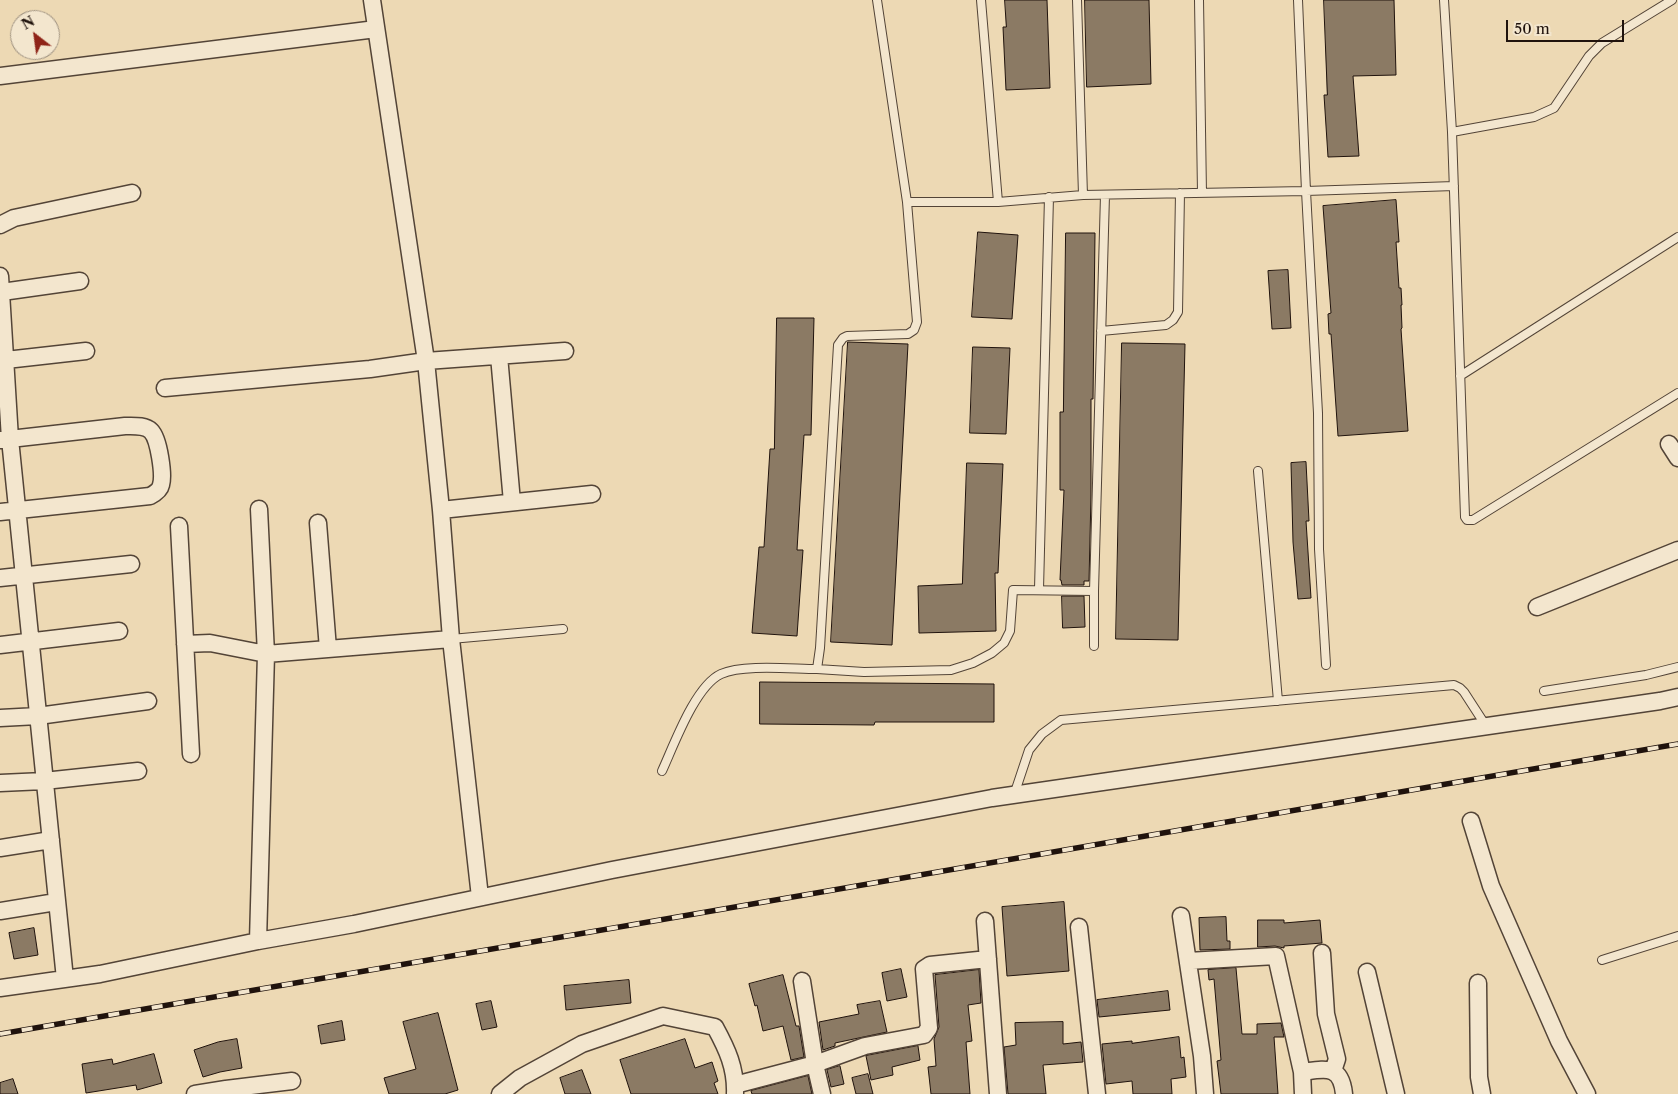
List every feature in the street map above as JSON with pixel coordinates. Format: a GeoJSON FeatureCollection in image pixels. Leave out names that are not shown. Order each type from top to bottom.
{"type":"FeatureCollection","features":[{"type":"Feature","properties":{"kind":"street"},"geometry":{"type":"LineString","coordinates":[[372,0],[426,361],[441,510],[451,639],[480,897]]}},
{"type":"Feature","properties":{"kind":"street"},"geometry":{"type":"LineString","coordinates":[[0,76],[376,29]]}},
{"type":"Feature","properties":{"kind":"street"},"geometry":{"type":"LineString","coordinates":[[0,226],[14,218],[132,193]]}},
{"type":"Feature","properties":{"kind":"street"},"geometry":{"type":"LineString","coordinates":[[65,979],[17,510],[5,439],[6,360],[1,284],[80,281]]}},
{"type":"Feature","properties":{"kind":"street"},"geometry":{"type":"LineString","coordinates":[[6,360],[86,351]]}},
{"type":"Feature","properties":{"kind":"street"},"geometry":{"type":"LineString","coordinates":[[165,388],[370,369],[426,361],[565,351]]}},
{"type":"Feature","properties":{"kind":"street"},"geometry":{"type":"LineString","coordinates":[[499,356],[512,502]]}},
{"type":"Feature","properties":{"kind":"street"},"geometry":{"type":"LineString","coordinates":[[0,512],[150,496],[161,486],[159,447],[152,432],[144,427],[125,426],[5,439]]}},
{"type":"Feature","properties":{"kind":"street"},"geometry":{"type":"LineString","coordinates":[[441,510],[592,494]]}},
{"type":"Feature","properties":{"kind":"street"},"geometry":{"type":"LineString","coordinates":[[258,941],[266,654],[259,509]]}},
{"type":"Feature","properties":{"kind":"street"},"geometry":{"type":"LineString","coordinates":[[318,523],[328,649]]}},
{"type":"Feature","properties":{"kind":"street"},"geometry":{"type":"LineString","coordinates":[[179,526],[191,754]]}},
{"type":"Feature","properties":{"kind":"street"},"geometry":{"type":"LineString","coordinates":[[1537,607],[1678,550]]}},
{"type":"Feature","properties":{"kind":"street"},"geometry":{"type":"LineString","coordinates":[[0,578],[131,564]]}},
{"type":"Feature","properties":{"kind":"street"},"geometry":{"type":"LineString","coordinates":[[0,645],[118,631]]}},
{"type":"Feature","properties":{"kind":"street"},"geometry":{"type":"LineString","coordinates":[[185,644],[210,643],[266,654],[451,639]]}},
{"type":"Feature","properties":{"kind":"street"},"geometry":{"type":"LineString","coordinates":[[0,988],[100,974],[258,941],[354,924],[621,868],[1014,795],[1678,697]]}},
{"type":"Feature","properties":{"kind":"street"},"geometry":{"type":"LineString","coordinates":[[0,718],[38,716],[148,702]]}},
{"type":"Feature","properties":{"kind":"street"},"geometry":{"type":"LineString","coordinates":[[0,783],[44,781],[138,771]]}},
{"type":"Feature","properties":{"kind":"street"},"geometry":{"type":"LineString","coordinates":[[1471,821],[1491,886],[1559,1040],[1587,1094]]}},
{"type":"Feature","properties":{"kind":"street"},"geometry":{"type":"LineString","coordinates":[[0,848],[51,840]]}},
{"type":"Feature","properties":{"kind":"street"},"geometry":{"type":"LineString","coordinates":[[0,911],[56,902]]}},
{"type":"Feature","properties":{"kind":"street"},"geometry":{"type":"LineString","coordinates":[[1181,916],[1202,1056],[1205,1094]]}},
{"type":"Feature","properties":{"kind":"street"},"geometry":{"type":"LineString","coordinates":[[985,921],[998,1094]]}},
{"type":"Feature","properties":{"kind":"street"},"geometry":{"type":"LineString","coordinates":[[1079,927],[1096,1094]]}},
{"type":"Feature","properties":{"kind":"street"},"geometry":{"type":"LineString","coordinates":[[1322,953],[1326,1014],[1337,1059],[1333,1071]]}},
{"type":"Feature","properties":{"kind":"street"},"geometry":{"type":"LineString","coordinates":[[1188,962],[1276,956],[1302,1072],[1303,1094]]}},
{"type":"Feature","properties":{"kind":"street"},"geometry":{"type":"LineString","coordinates":[[500,1094],[520,1078],[582,1044],[663,1016],[715,1026],[729,1053],[735,1089],[865,1046],[924,1035],[929,1028],[924,969],[930,964],[988,959]]}},
{"type":"Feature","properties":{"kind":"street"},"geometry":{"type":"LineString","coordinates":[[1367,972],[1396,1094]]}},
{"type":"Feature","properties":{"kind":"street"},"geometry":{"type":"LineString","coordinates":[[802,981],[815,1064],[822,1094]]}},
{"type":"Feature","properties":{"kind":"street"},"geometry":{"type":"LineString","coordinates":[[1478,982],[1479,1077],[1482,1094]]}},
{"type":"Feature","properties":{"kind":"street"},"geometry":{"type":"LineString","coordinates":[[1302,1072],[1328,1069],[1333,1071],[1338,1075],[1343,1084],[1344,1094]]}},
{"type":"Feature","properties":{"kind":"street"},"geometry":{"type":"LineString","coordinates":[[195,1094],[292,1081]]}},
{"type":"Feature","properties":{"kind":"lane"},"geometry":{"type":"LineString","coordinates":[[816,669],[820,648],[838,345],[847,336],[908,334],[914,330],[917,322],[907,202],[877,0]]}},
{"type":"Feature","properties":{"kind":"lane"},"geometry":{"type":"LineString","coordinates":[[981,0],[998,202]]}},
{"type":"Feature","properties":{"kind":"lane"},"geometry":{"type":"LineString","coordinates":[[1078,0],[1083,195]]}},
{"type":"Feature","properties":{"kind":"lane"},"geometry":{"type":"LineString","coordinates":[[1199,0],[1202,193]]}},
{"type":"Feature","properties":{"kind":"lane"},"geometry":{"type":"LineString","coordinates":[[1298,0],[1318,413],[1319,549],[1326,665]]}},
{"type":"Feature","properties":{"kind":"lane"},"geometry":{"type":"LineString","coordinates":[[1444,0],[1452,132],[1465,517],[1467,520],[1473,520],[1678,393]]}},
{"type":"Feature","properties":{"kind":"lane"},"geometry":{"type":"LineString","coordinates":[[1452,132],[1534,118],[1554,108],[1588,56],[1602,44],[1672,0]]}},
{"type":"Feature","properties":{"kind":"lane"},"geometry":{"type":"LineString","coordinates":[[907,202],[998,202],[1083,195],[1306,192],[1454,186]]}},
{"type":"Feature","properties":{"kind":"lane"},"geometry":{"type":"LineString","coordinates":[[1101,331],[1166,325],[1173,320],[1178,312],[1180,193]]}},
{"type":"Feature","properties":{"kind":"lane"},"geometry":{"type":"LineString","coordinates":[[1094,646],[1105,195]]}},
{"type":"Feature","properties":{"kind":"lane"},"geometry":{"type":"LineString","coordinates":[[1039,589],[1049,197]]}},
{"type":"Feature","properties":{"kind":"lane"},"geometry":{"type":"LineString","coordinates":[[1460,376],[1678,237]]}},
{"type":"Feature","properties":{"kind":"lane"},"geometry":{"type":"LineString","coordinates":[[1258,471],[1278,701]]}},
{"type":"Feature","properties":{"kind":"lane"},"geometry":{"type":"LineString","coordinates":[[662,771],[696,700],[709,682],[722,674],[738,670],[816,669],[864,672],[951,670],[973,663],[992,653],[1004,643],[1010,631],[1013,590],[1094,591]]}},
{"type":"Feature","properties":{"kind":"lane"},"geometry":{"type":"LineString","coordinates":[[451,639],[564,629]]}},
{"type":"Feature","properties":{"kind":"lane"},"geometry":{"type":"LineString","coordinates":[[1544,691],[1646,675],[1678,667]]}},
{"type":"Feature","properties":{"kind":"lane"},"geometry":{"type":"LineString","coordinates":[[1014,795],[1028,750],[1042,734],[1061,720],[1454,685],[1464,692],[1486,726]]}},
{"type":"Feature","properties":{"kind":"lane"},"geometry":{"type":"LineString","coordinates":[[1602,960],[1678,936]]}},
{"type":"Feature","properties":{"kind":"building"},"geometry":{"type":"Polygon","coordinates":[[[1005,0],[1047,0],[1050,88],[1006,90],[1003,27],[1006,27],[1005,0]]]}},
{"type":"Feature","properties":{"kind":"building"},"geometry":{"type":"Polygon","coordinates":[[[1085,0],[1149,0],[1151,84],[1087,87],[1085,0]]]}},
{"type":"Feature","properties":{"kind":"building"},"geometry":{"type":"Polygon","coordinates":[[[1324,0],[1394,0],[1396,75],[1353,76],[1359,156],[1328,157],[1324,95],[1327,95],[1324,0]]]}},
{"type":"Feature","properties":{"kind":"building"},"geometry":{"type":"Polygon","coordinates":[[[1396,200],[1399,242],[1396,242],[1399,288],[1401,288],[1401,329],[1408,431],[1338,436],[1331,334],[1329,334],[1328,314],[1331,313],[1323,206],[1396,200]]]}},
{"type":"Feature","properties":{"kind":"building"},"geometry":{"type":"Polygon","coordinates":[[[978,232],[1018,235],[1012,319],[972,317],[978,232]]]}},
{"type":"Feature","properties":{"kind":"building"},"geometry":{"type":"Polygon","coordinates":[[[1066,233],[1095,233],[1089,581],[1084,581],[1084,585],[1062,585],[1060,580],[1064,490],[1060,490],[1060,412],[1063,412],[1066,233]]]}},
{"type":"Feature","properties":{"kind":"building"},"geometry":{"type":"Polygon","coordinates":[[[1288,270],[1291,328],[1272,329],[1268,271],[1288,270]]]}},
{"type":"Feature","properties":{"kind":"building"},"geometry":{"type":"Polygon","coordinates":[[[777,318],[814,318],[811,435],[804,435],[797,550],[803,550],[797,636],[752,633],[759,547],[764,547],[770,449],[774,449],[777,318]]]}},
{"type":"Feature","properties":{"kind":"building"},"geometry":{"type":"Polygon","coordinates":[[[848,342],[908,344],[892,645],[831,642],[848,342]]]}},
{"type":"Feature","properties":{"kind":"building"},"geometry":{"type":"Polygon","coordinates":[[[1122,343],[1185,344],[1178,640],[1116,639],[1122,343]]]}},
{"type":"Feature","properties":{"kind":"building"},"geometry":{"type":"Polygon","coordinates":[[[973,347],[1010,348],[1006,434],[970,433],[973,347]]]}},
{"type":"Feature","properties":{"kind":"building"},"geometry":{"type":"Polygon","coordinates":[[[1306,462],[1309,521],[1306,521],[1311,598],[1298,599],[1293,542],[1291,463],[1306,462]]]}},
{"type":"Feature","properties":{"kind":"building"},"geometry":{"type":"Polygon","coordinates":[[[967,463],[1003,464],[998,573],[995,573],[996,631],[919,633],[918,586],[962,584],[967,463]]]}},
{"type":"Feature","properties":{"kind":"building"},"geometry":{"type":"Polygon","coordinates":[[[1062,596],[1084,596],[1085,627],[1063,628],[1062,596]]]}},
{"type":"Feature","properties":{"kind":"building"},"geometry":{"type":"Polygon","coordinates":[[[760,682],[994,684],[994,722],[875,722],[874,725],[760,724],[760,682]]]}},
{"type":"Feature","properties":{"kind":"building"},"geometry":{"type":"Polygon","coordinates":[[[1064,902],[1069,971],[1007,976],[1002,907],[1064,902]]]}},
{"type":"Feature","properties":{"kind":"building"},"geometry":{"type":"Polygon","coordinates":[[[1226,917],[1227,941],[1230,941],[1230,949],[1200,950],[1199,918],[1226,917]]]}},
{"type":"Feature","properties":{"kind":"building"},"geometry":{"type":"Polygon","coordinates":[[[1258,920],[1284,920],[1284,923],[1320,920],[1322,943],[1284,946],[1284,948],[1275,946],[1258,947],[1258,920]]]}},
{"type":"Feature","properties":{"kind":"building"},"geometry":{"type":"Polygon","coordinates":[[[34,928],[38,955],[14,959],[9,933],[34,928]]]}},
{"type":"Feature","properties":{"kind":"building"},"geometry":{"type":"Polygon","coordinates":[[[1236,968],[1242,1034],[1257,1034],[1257,1024],[1281,1023],[1284,1037],[1274,1037],[1278,1094],[1221,1094],[1217,1061],[1221,1060],[1214,979],[1209,980],[1208,970],[1236,968]]]}},
{"type":"Feature","properties":{"kind":"building"},"geometry":{"type":"Polygon","coordinates":[[[901,969],[907,997],[887,1001],[882,973],[901,969]]]}},
{"type":"Feature","properties":{"kind":"building"},"geometry":{"type":"Polygon","coordinates":[[[979,970],[981,1003],[968,1005],[972,1041],[966,1042],[970,1094],[931,1094],[928,1067],[936,1066],[934,1039],[939,1027],[935,975],[979,970]]]}},
{"type":"Feature","properties":{"kind":"building"},"geometry":{"type":"Polygon","coordinates":[[[783,975],[796,1026],[799,1026],[804,1057],[791,1060],[783,1026],[763,1031],[757,1005],[755,1006],[749,984],[783,975]]]}},
{"type":"Feature","properties":{"kind":"building"},"geometry":{"type":"Polygon","coordinates":[[[629,980],[631,1003],[566,1010],[564,986],[629,980]]]}},
{"type":"Feature","properties":{"kind":"building"},"geometry":{"type":"Polygon","coordinates":[[[1168,991],[1170,1010],[1099,1017],[1097,1000],[1168,991]]]}},
{"type":"Feature","properties":{"kind":"building"},"geometry":{"type":"Polygon","coordinates":[[[491,1001],[497,1027],[482,1030],[476,1004],[491,1001]]]}},
{"type":"Feature","properties":{"kind":"building"},"geometry":{"type":"Polygon","coordinates":[[[880,1001],[887,1032],[835,1043],[835,1046],[823,1050],[819,1022],[859,1014],[857,1005],[880,1001]]]}},
{"type":"Feature","properties":{"kind":"building"},"geometry":{"type":"Polygon","coordinates":[[[438,1013],[458,1090],[445,1094],[389,1094],[384,1078],[416,1069],[403,1022],[438,1013]]]}},
{"type":"Feature","properties":{"kind":"building"},"geometry":{"type":"Polygon","coordinates":[[[342,1021],[345,1040],[321,1044],[318,1026],[342,1021]]]}},
{"type":"Feature","properties":{"kind":"building"},"geometry":{"type":"Polygon","coordinates":[[[1063,1022],[1063,1044],[1081,1042],[1083,1062],[1043,1065],[1046,1094],[1008,1094],[1004,1047],[1016,1045],[1015,1023],[1063,1022]]]}},
{"type":"Feature","properties":{"kind":"building"},"geometry":{"type":"Polygon","coordinates":[[[1179,1037],[1181,1058],[1184,1057],[1186,1077],[1171,1079],[1172,1094],[1133,1094],[1132,1081],[1106,1084],[1102,1044],[1132,1041],[1132,1043],[1179,1037]]]}},
{"type":"Feature","properties":{"kind":"building"},"geometry":{"type":"Polygon","coordinates":[[[237,1039],[242,1068],[203,1077],[194,1050],[218,1042],[237,1039]]]}},
{"type":"Feature","properties":{"kind":"building"},"geometry":{"type":"Polygon","coordinates":[[[685,1039],[695,1068],[712,1062],[718,1081],[714,1083],[718,1094],[631,1094],[620,1060],[685,1039]]]}},
{"type":"Feature","properties":{"kind":"building"},"geometry":{"type":"Polygon","coordinates":[[[918,1046],[920,1060],[892,1067],[893,1075],[871,1080],[866,1056],[918,1046]]]}},
{"type":"Feature","properties":{"kind":"building"},"geometry":{"type":"Polygon","coordinates":[[[154,1054],[162,1083],[137,1090],[136,1085],[86,1093],[82,1064],[112,1059],[113,1064],[154,1054]]]}},
{"type":"Feature","properties":{"kind":"building"},"geometry":{"type":"Polygon","coordinates":[[[840,1066],[844,1084],[831,1087],[827,1070],[840,1066]]]}},
{"type":"Feature","properties":{"kind":"building"},"geometry":{"type":"Polygon","coordinates":[[[582,1070],[591,1094],[565,1094],[560,1078],[582,1070]]]}},
{"type":"Feature","properties":{"kind":"building"},"geometry":{"type":"Polygon","coordinates":[[[868,1074],[873,1094],[856,1094],[852,1078],[868,1074]]]}},
{"type":"Feature","properties":{"kind":"building"},"geometry":{"type":"Polygon","coordinates":[[[808,1076],[812,1094],[752,1094],[751,1091],[808,1076]]]}},
{"type":"Feature","properties":{"kind":"building"},"geometry":{"type":"Polygon","coordinates":[[[13,1079],[18,1094],[0,1094],[0,1083],[13,1079]]]}},
{"type":"Feature","properties":{"kind":"railway"},"geometry":{"type":"LineString","coordinates":[[0,1034],[1678,744]]}}]}
